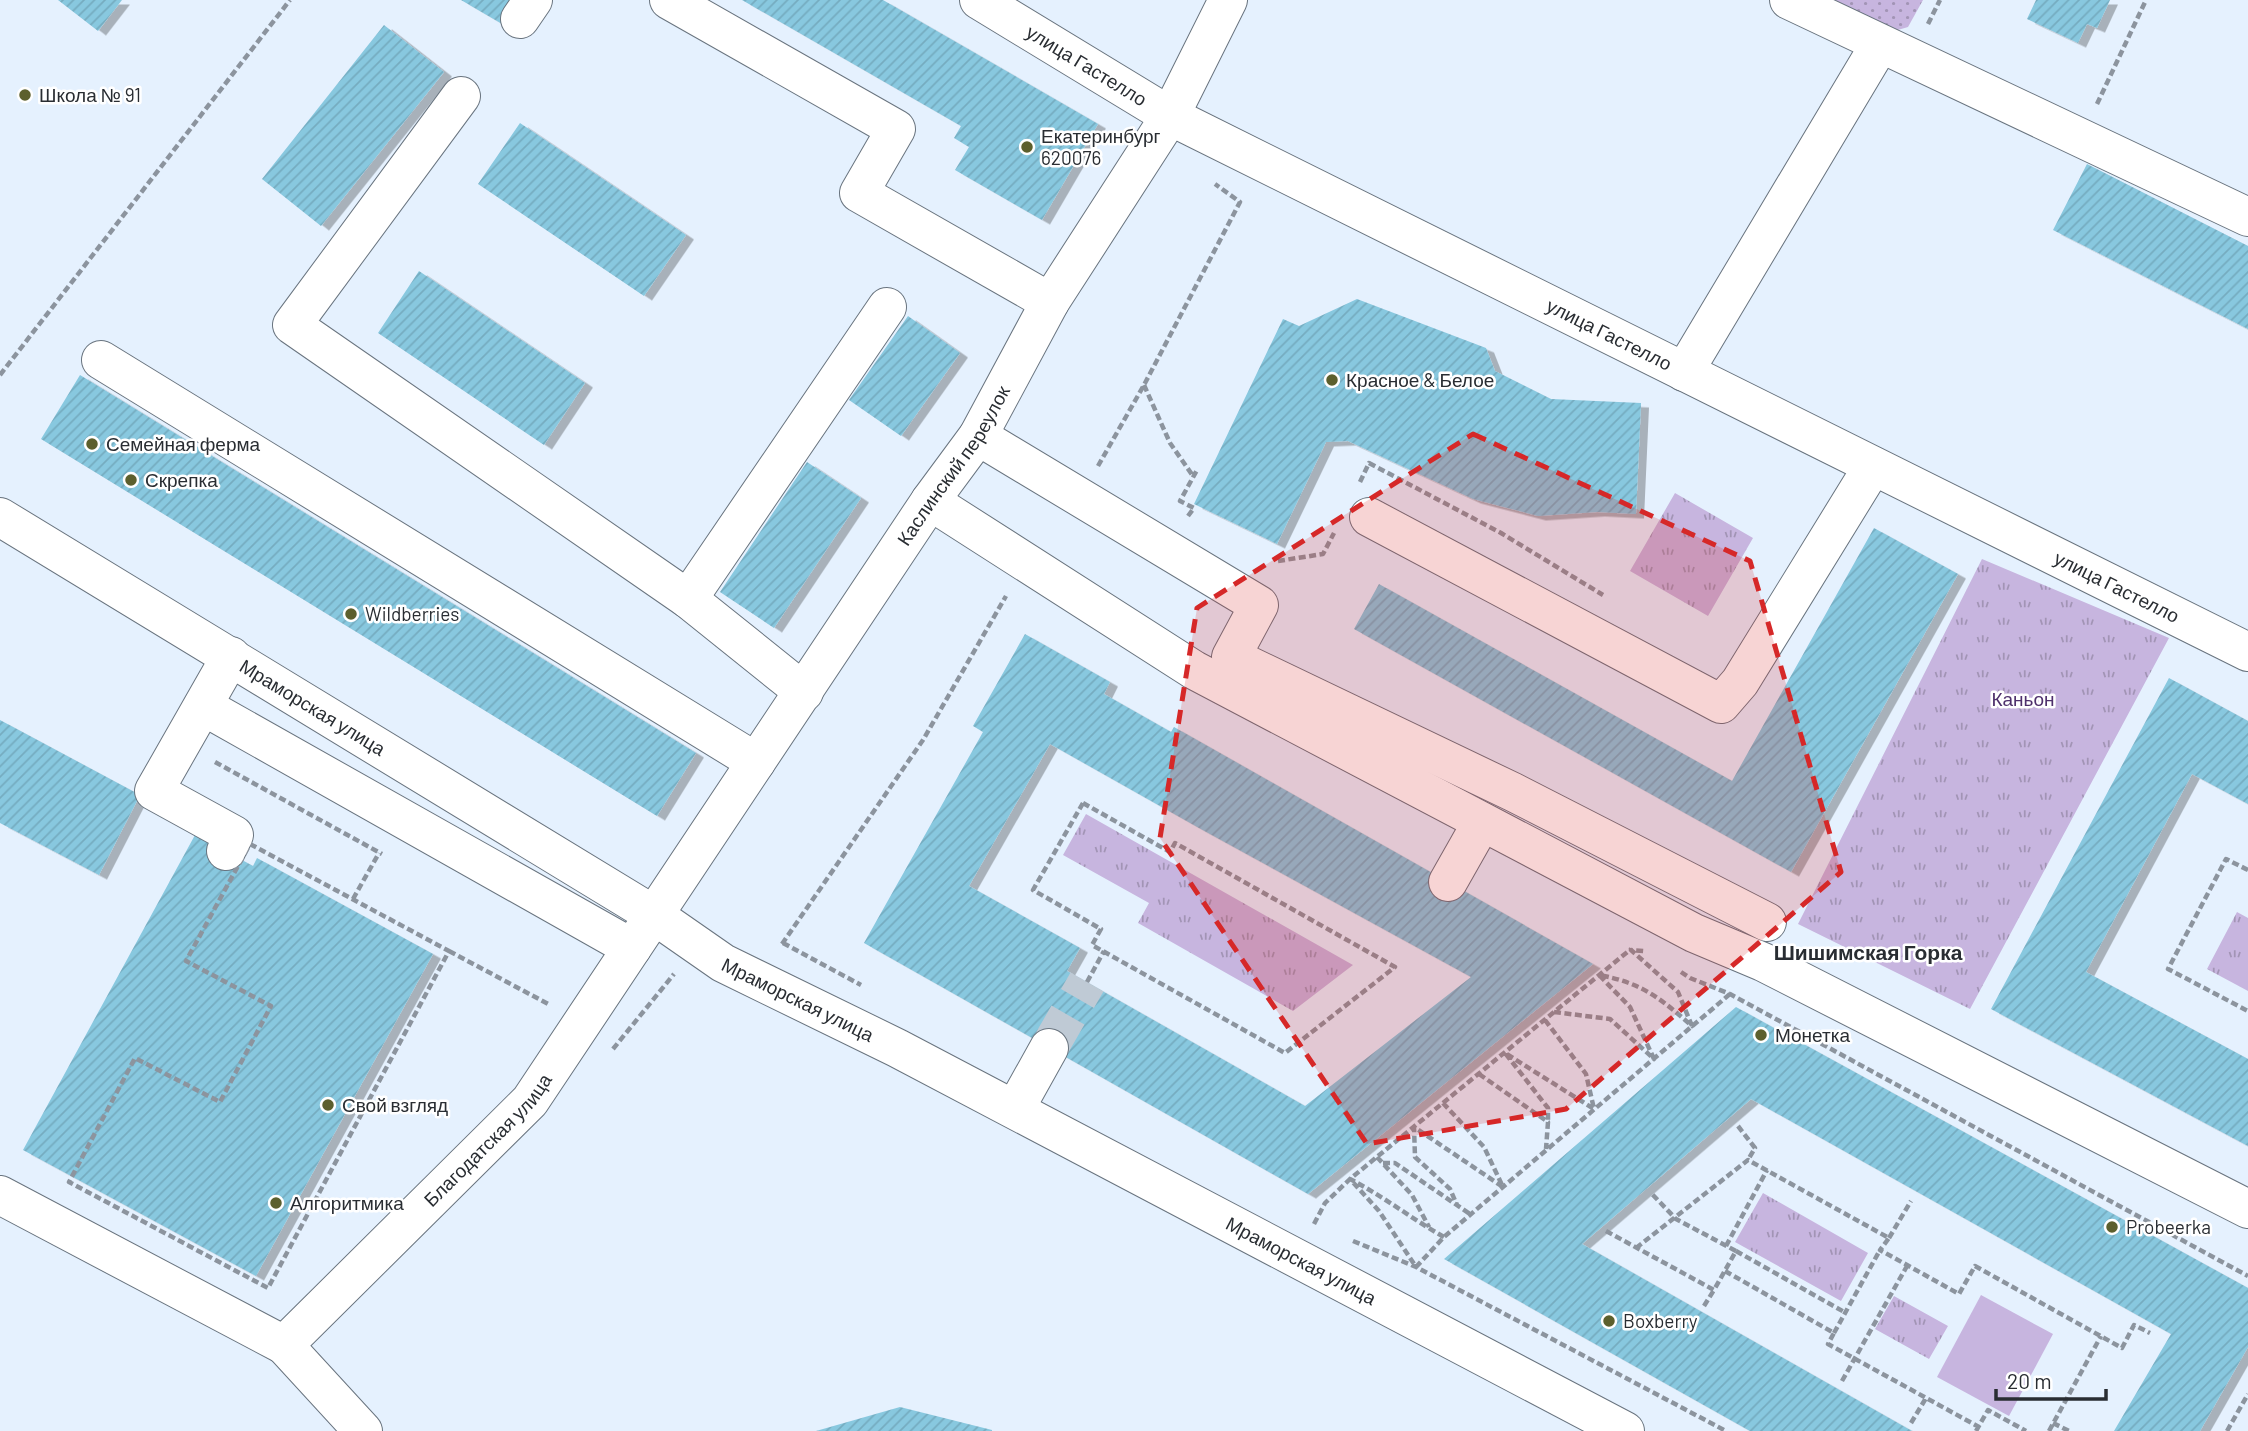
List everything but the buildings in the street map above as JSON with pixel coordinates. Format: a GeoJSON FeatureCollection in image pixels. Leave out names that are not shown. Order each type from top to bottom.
{"type":"FeatureCollection","features":[{"type":"Feature","properties":{"kind":"street"},"geometry":{"type":"LineString","coordinates":[[670,0],[896,129],[859,193],[1050,302]]}},
{"type":"Feature","properties":{"kind":"street","name":"улица Гастелло"},"geometry":{"type":"LineString","coordinates":[[979,0],[1170,116],[2248,652]]}},
{"type":"Feature","properties":{"kind":"street","name":"Каслинский переулок"},"geometry":{"type":"LineString","coordinates":[[654,915],[930,501],[978,436],[1050,302],[1170,116],[1228,0]]}},
{"type":"Feature","properties":{"kind":"street"},"geometry":{"type":"LineString","coordinates":[[1789,0],[2248,217]]}},
{"type":"Feature","properties":{"kind":"street"},"geometry":{"type":"LineString","coordinates":[[1684,372],[1880,44]]}},
{"type":"Feature","properties":{"kind":"street"},"geometry":{"type":"LineString","coordinates":[[461,96],[292,325],[688,599],[804,692]]}},
{"type":"Feature","properties":{"kind":"street"},"geometry":{"type":"LineString","coordinates":[[688,599],[887,307]]}},
{"type":"Feature","properties":{"kind":"street"},"geometry":{"type":"LineString","coordinates":[[101,360],[756,762]]}},
{"type":"Feature","properties":{"kind":"street"},"geometry":{"type":"LineString","coordinates":[[978,436],[1259,605],[1231,657],[1513,792],[1767,922]]}},
{"type":"Feature","properties":{"kind":"street"},"geometry":{"type":"LineString","coordinates":[[1369,517],[1721,704],[1740,682],[1873,466]]}},
{"type":"Feature","properties":{"kind":"street"},"geometry":{"type":"LineString","coordinates":[[930,501],[1194,670],[1482,822],[1658,934],[1694,933],[1763,962],[2248,1209]]}},
{"type":"Feature","properties":{"kind":"street","name":"Мраморская улица"},"geometry":{"type":"LineString","coordinates":[[0,517],[654,915],[723,963],[897,1048],[1625,1431]]}},
{"type":"Feature","properties":{"kind":"street"},"geometry":{"type":"LineString","coordinates":[[226,851],[234,835],[154,791],[231,656]]}},
{"type":"Feature","properties":{"kind":"street"},"geometry":{"type":"LineString","coordinates":[[203,706],[632,948]]}},
{"type":"Feature","properties":{"kind":"street"},"geometry":{"type":"LineString","coordinates":[[1448,882],[1482,822]]}},
{"type":"Feature","properties":{"kind":"street","name":"Благодатская улица"},"geometry":{"type":"LineString","coordinates":[[284,1345],[530,1101],[654,915]]}},
{"type":"Feature","properties":{"kind":"street"},"geometry":{"type":"LineString","coordinates":[[1014,1109],[1049,1048]]}},
{"type":"Feature","properties":{"kind":"street"},"geometry":{"type":"LineString","coordinates":[[0,1195],[284,1345],[363,1431]]}},
{"type":"Feature","properties":{"kind":"path"},"geometry":{"type":"LineString","coordinates":[[0,375],[290,0]]}},
{"type":"Feature","properties":{"kind":"path"},"geometry":{"type":"LineString","coordinates":[[2081,136],[2147,0]]}},
{"type":"Feature","properties":{"kind":"path"},"geometry":{"type":"LineString","coordinates":[[1094,472],[1144,386],[1240,202]]}},
{"type":"Feature","properties":{"kind":"path"},"geometry":{"type":"LineString","coordinates":[[1144,386],[1170,443],[1192,476]]}},
{"type":"Feature","properties":{"kind":"path"},"geometry":{"type":"LineString","coordinates":[[1178,511],[1190,517],[1194,508],[1180,501],[1197,470]]}},
{"type":"Feature","properties":{"kind":"path"},"geometry":{"type":"LineString","coordinates":[[1501,533],[1614,601]]}},
{"type":"Feature","properties":{"kind":"path"},"geometry":{"type":"LineString","coordinates":[[1278,561],[1323,554]]}},
{"type":"Feature","properties":{"kind":"path"},"geometry":{"type":"LineString","coordinates":[[757,979],[923,740],[1025,562]]}},
{"type":"Feature","properties":{"kind":"path"},"geometry":{"type":"LineString","coordinates":[[181,744],[391,859]]}},
{"type":"Feature","properties":{"kind":"path"},"geometry":{"type":"LineString","coordinates":[[1083,803],[1170,852],[1175,843],[1395,967],[1285,1053],[1104,951],[1092,945],[1101,929],[1033,890],[1083,803]]}},
{"type":"Feature","properties":{"kind":"path"},"geometry":{"type":"LineString","coordinates":[[449,951],[268,1288],[69,1182],[135,1058],[220,1102],[271,1006],[187,961],[250,845],[583,1022]]}},
{"type":"Feature","properties":{"kind":"path"},"geometry":{"type":"LineString","coordinates":[[353,899],[379,853]]}},
{"type":"Feature","properties":{"kind":"path"},"geometry":{"type":"LineString","coordinates":[[2248,870],[2226,859],[2168,969],[2248,1012]]}},
{"type":"Feature","properties":{"kind":"path"},"geometry":{"type":"LineString","coordinates":[[1631,950],[1658,934]]}},
{"type":"Feature","properties":{"kind":"path"},"geometry":{"type":"LineString","coordinates":[[1326,1230],[1313,1225],[1325,1203],[1350,1179],[1599,975],[1631,950],[1658,934]]}},
{"type":"Feature","properties":{"kind":"path"},"geometry":{"type":"LineString","coordinates":[[783,943],[866,987]]}},
{"type":"Feature","properties":{"kind":"path"},"geometry":{"type":"LineString","coordinates":[[1631,950],[1678,992],[1692,1026]]}},
{"type":"Feature","properties":{"kind":"path"},"geometry":{"type":"LineString","coordinates":[[1087,982],[1104,951]]}},
{"type":"Feature","properties":{"kind":"path"},"geometry":{"type":"LineString","coordinates":[[1416,1267],[1470,1214],[1730,994],[1763,962]]}},
{"type":"Feature","properties":{"kind":"path"},"geometry":{"type":"LineString","coordinates":[[1672,965],[1690,978],[1730,994],[2248,1276]]}},
{"type":"Feature","properties":{"kind":"path"},"geometry":{"type":"LineString","coordinates":[[1599,975],[1623,980],[1656,995],[1692,1026]]}},
{"type":"Feature","properties":{"kind":"path"},"geometry":{"type":"LineString","coordinates":[[1599,975],[1630,1007],[1654,1059]]}},
{"type":"Feature","properties":{"kind":"path"},"geometry":{"type":"LineString","coordinates":[[1554,1012],[1610,1018],[1654,1059]]}},
{"type":"Feature","properties":{"kind":"path"},"geometry":{"type":"LineString","coordinates":[[1545,1020],[1586,1074],[1594,1109]]}},
{"type":"Feature","properties":{"kind":"path"},"geometry":{"type":"LineString","coordinates":[[1505,1053],[1594,1109]]}},
{"type":"Feature","properties":{"kind":"path"},"geometry":{"type":"LineString","coordinates":[[1505,1053],[1548,1108],[1546,1150]]}},
{"type":"Feature","properties":{"kind":"path"},"geometry":{"type":"LineString","coordinates":[[1479,1074],[1548,1122]]}},
{"type":"Feature","properties":{"kind":"path"},"geometry":{"type":"LineString","coordinates":[[1443,1103],[1484,1147],[1503,1187]]}},
{"type":"Feature","properties":{"kind":"path"},"geometry":{"type":"LineString","coordinates":[[1636,1248],[1748,1160],[1755,1148],[1738,1126]]}},
{"type":"Feature","properties":{"kind":"path"},"geometry":{"type":"LineString","coordinates":[[1414,1127],[1503,1187]]}},
{"type":"Feature","properties":{"kind":"path"},"geometry":{"type":"LineString","coordinates":[[1414,1127],[1415,1157],[1450,1189],[1458,1206]]}},
{"type":"Feature","properties":{"kind":"path"},"geometry":{"type":"LineString","coordinates":[[1377,1157],[1412,1195],[1429,1228]]}},
{"type":"Feature","properties":{"kind":"path"},"geometry":{"type":"LineString","coordinates":[[1748,1160],[1889,1238]]}},
{"type":"Feature","properties":{"kind":"path"},"geometry":{"type":"LineString","coordinates":[[1383,1163],[1395,1163],[1470,1214]]}},
{"type":"Feature","properties":{"kind":"path"},"geometry":{"type":"LineString","coordinates":[[1726,1246],[1767,1170]]}},
{"type":"Feature","properties":{"kind":"path"},"geometry":{"type":"LineString","coordinates":[[1350,1179],[1382,1196],[1444,1237]]}},
{"type":"Feature","properties":{"kind":"path"},"geometry":{"type":"LineString","coordinates":[[1350,1179],[1379,1212],[1416,1267]]}},
{"type":"Feature","properties":{"kind":"path"},"geometry":{"type":"LineString","coordinates":[[1652,1194],[1676,1219],[1846,1313]]}},
{"type":"Feature","properties":{"kind":"path"},"geometry":{"type":"LineString","coordinates":[[1911,1201],[1880,1250],[1828,1344],[1977,1429],[1988,1410],[2026,1431]]}},
{"type":"Feature","properties":{"kind":"path"},"geometry":{"type":"LineString","coordinates":[[1606,1231],[1714,1290]]}},
{"type":"Feature","properties":{"kind":"path"},"geometry":{"type":"LineString","coordinates":[[1352,1241],[1416,1267],[1726,1431]]}},
{"type":"Feature","properties":{"kind":"path"},"geometry":{"type":"LineString","coordinates":[[1880,1250],[1959,1294],[1975,1266],[2122,1348],[2134,1325],[2150,1333]]}},
{"type":"Feature","properties":{"kind":"path"},"geometry":{"type":"LineString","coordinates":[[1704,1306],[1736,1251]]}},
{"type":"Feature","properties":{"kind":"path"},"geometry":{"type":"LineString","coordinates":[[1842,1381],[1907,1266]]}},
{"type":"Feature","properties":{"kind":"path"},"geometry":{"type":"LineString","coordinates":[[1724,1271],[1834,1333]]}},
{"type":"Feature","properties":{"kind":"path"},"geometry":{"type":"LineString","coordinates":[[2049,1431],[2101,1336]]}},
{"type":"Feature","properties":{"kind":"path"},"geometry":{"type":"LineString","coordinates":[[2227,1431],[2248,1394]]}},
{"type":"Feature","properties":{"kind":"path"},"geometry":{"type":"LineString","coordinates":[[1911,1423],[1926,1398]]}},
{"type":"Feature","properties":{"kind":"path"},"geometry":{"type":"LineString","coordinates":[[2053,1423],[2069,1431]]}},
{"type":"Feature","properties":{"kind":"highlighted area"},"geometry":{"type":"Polygon","coordinates":[[[1473,434],[1750,561],[1841,872],[1566,1109],[1367,1144],[1160,838],[1197,608],[1473,434]]]}},
{"type":"Feature","properties":{"kind":"green space"},"geometry":{"type":"Polygon","coordinates":[[[1827,0],[1923,0],[1908,27],[1891,32],[1827,0]]]}},
{"type":"Feature","properties":{"kind":"green space"},"geometry":{"type":"Polygon","coordinates":[[[1675,493],[1753,538],[1708,616],[1630,571],[1675,493]]]}},
{"type":"Feature","properties":{"kind":"green space","name":"Каньон"},"geometry":{"type":"Polygon","coordinates":[[[1982,559],[2169,638],[1970,1009],[1798,924],[1982,559]]]}},
{"type":"Feature","properties":{"kind":"green space"},"geometry":{"type":"Polygon","coordinates":[[[1086,814],[1353,965],[1293,1011],[1138,923],[1149,903],[1063,855],[1086,814]]]}},
{"type":"Feature","properties":{"kind":"green space"},"geometry":{"type":"Polygon","coordinates":[[[2237,912],[2248,918],[2248,991],[2207,969],[2237,912]]]}},
{"type":"Feature","properties":{"kind":"green space"},"geometry":{"type":"Polygon","coordinates":[[[1763,1193],[1868,1253],[1841,1301],[1735,1242],[1763,1193]]]}},
{"type":"Feature","properties":{"kind":"green space"},"geometry":{"type":"Polygon","coordinates":[[[1981,1295],[2053,1334],[2009,1416],[1937,1377],[1981,1295]]]}},
{"type":"Feature","properties":{"kind":"green space"},"geometry":{"type":"Polygon","coordinates":[[[1894,1296],[1948,1326],[1929,1359],[1875,1329],[1894,1296]]]}},
{"type":"Feature","properties":{"kind":"tunnel"},"geometry":{"type":"LineString","coordinates":[[1049,1048],[1087,982]]}},
{"type":"Feature","properties":{"kind":"place","name":"Школа № 91"},"geometry":{"type":"Point","coordinates":[25,95]}},
{"type":"Feature","properties":{"kind":"place","name":"Екатеринбург 620076"},"geometry":{"type":"Point","coordinates":[1027,147]}},
{"type":"Feature","properties":{"kind":"place","name":"Красное & Белое"},"geometry":{"type":"Point","coordinates":[1332,380]}},
{"type":"Feature","properties":{"kind":"place","name":"Семейная ферма"},"geometry":{"type":"Point","coordinates":[92,444]}},
{"type":"Feature","properties":{"kind":"place","name":"Скрепка"},"geometry":{"type":"Point","coordinates":[131,480]}},
{"type":"Feature","properties":{"kind":"place","name":"Wildberries"},"geometry":{"type":"Point","coordinates":[351,614]}},
{"type":"Feature","properties":{"kind":"place","name":"Монетка"},"geometry":{"type":"Point","coordinates":[1761,1035]}},
{"type":"Feature","properties":{"kind":"place","name":"Свой взгляд"},"geometry":{"type":"Point","coordinates":[328,1105]}},
{"type":"Feature","properties":{"kind":"place","name":"Алгоритмика"},"geometry":{"type":"Point","coordinates":[276,1203]}},
{"type":"Feature","properties":{"kind":"place","name":"Probeerka"},"geometry":{"type":"Point","coordinates":[2112,1227]}},
{"type":"Feature","properties":{"kind":"place","name":"Boxberry"},"geometry":{"type":"Point","coordinates":[1609,1321]}},
{"type":"Feature","properties":{"kind":"district","name":"Шишимская Горка"},"geometry":{"type":"Point","coordinates":[1868,953]}}]}
